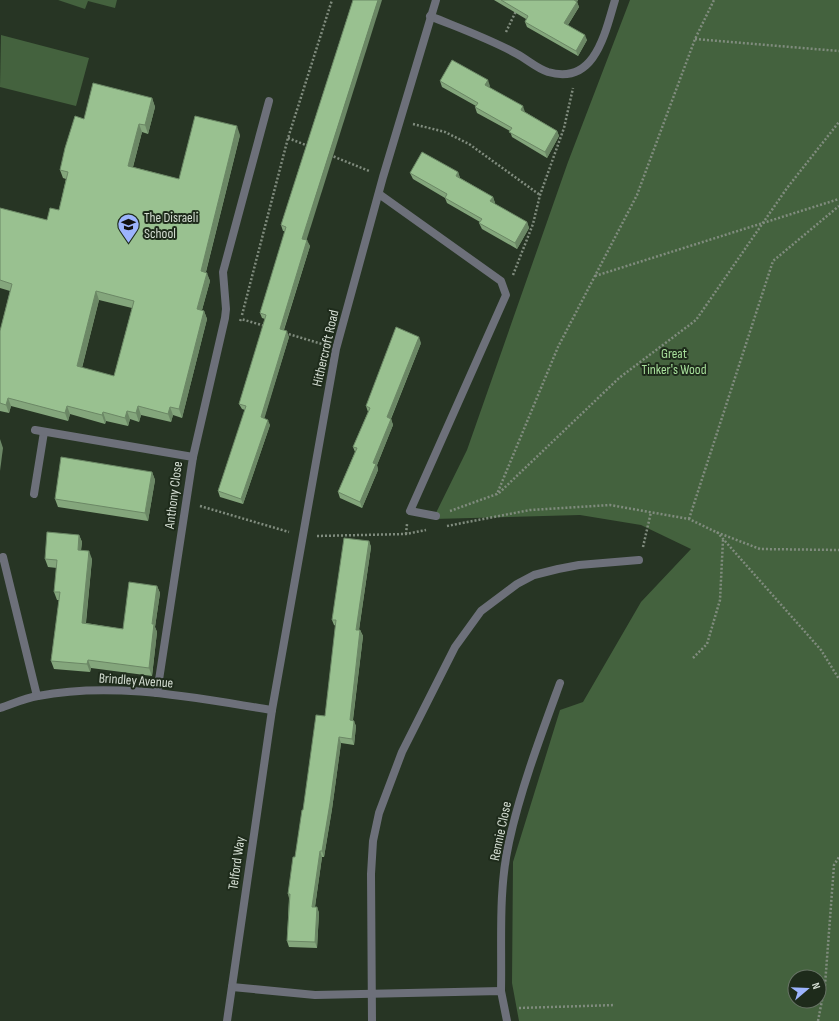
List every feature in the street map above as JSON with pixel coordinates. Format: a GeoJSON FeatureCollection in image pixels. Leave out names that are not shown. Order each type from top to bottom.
{"type":"FeatureCollection","features":[{"type":"Feature","properties":{"kind":"street","name":"Hithercroft Road"},"geometry":{"type":"LineString","coordinates":[[272,710],[336,349],[383,176],[436,0]]}},
{"type":"Feature","properties":{"kind":"street"},"geometry":{"type":"LineString","coordinates":[[430,16],[517,54],[535,67],[549,72],[569,74],[584,68],[594,57],[602,41],[615,0]]}},
{"type":"Feature","properties":{"kind":"street"},"geometry":{"type":"LineString","coordinates":[[193,457],[226,314],[223,272],[269,101]]}},
{"type":"Feature","properties":{"kind":"street"},"geometry":{"type":"LineString","coordinates":[[379,194],[501,281],[506,295],[410,511],[436,516]]}},
{"type":"Feature","properties":{"kind":"street","name":"Anthony Close"},"geometry":{"type":"LineString","coordinates":[[35,430],[193,457],[157,693]]}},
{"type":"Feature","properties":{"kind":"street"},"geometry":{"type":"LineString","coordinates":[[34,494],[44,432]]}},
{"type":"Feature","properties":{"kind":"street"},"geometry":{"type":"LineString","coordinates":[[3,557],[37,696]]}},
{"type":"Feature","properties":{"kind":"street"},"geometry":{"type":"LineString","coordinates":[[372,1021],[371,874],[374,841],[379,813],[402,752],[455,647],[481,611],[512,587],[534,575],[572,566],[639,560]]}},
{"type":"Feature","properties":{"kind":"street","name":"Rennie Close"},"geometry":{"type":"LineString","coordinates":[[507,1021],[501,991],[502,894],[509,843],[533,757],[560,683]]}},
{"type":"Feature","properties":{"kind":"street","name":"Brindley Avenue"},"geometry":{"type":"LineString","coordinates":[[0,708],[37,696],[92,690],[157,693],[272,710]]}},
{"type":"Feature","properties":{"kind":"street","name":"Telford Way"},"geometry":{"type":"LineString","coordinates":[[227,1021],[272,710]]}},
{"type":"Feature","properties":{"kind":"street"},"geometry":{"type":"LineString","coordinates":[[232,987],[315,995],[501,991]]}},
{"type":"Feature","properties":{"kind":"path"},"geometry":{"type":"LineString","coordinates":[[239,326],[288,138],[332,0]]}},
{"type":"Feature","properties":{"kind":"path"},"geometry":{"type":"LineString","coordinates":[[497,494],[558,347],[637,195],[695,39],[714,0]]}},
{"type":"Feature","properties":{"kind":"path"},"geometry":{"type":"LineString","coordinates":[[499,46],[518,6]]}},
{"type":"Feature","properties":{"kind":"path"},"geometry":{"type":"LineString","coordinates":[[695,39],[839,51]]}},
{"type":"Feature","properties":{"kind":"path"},"geometry":{"type":"LineString","coordinates":[[506,295],[533,224],[540,195],[564,128],[577,72]]}},
{"type":"Feature","properties":{"kind":"path"},"geometry":{"type":"LineString","coordinates":[[399,121],[446,132],[469,144],[540,195]]}},
{"type":"Feature","properties":{"kind":"path"},"geometry":{"type":"LineString","coordinates":[[436,516],[497,494],[619,378],[696,320],[787,188],[839,122]]}},
{"type":"Feature","properties":{"kind":"path"},"geometry":{"type":"LineString","coordinates":[[288,138],[310,147]]}},
{"type":"Feature","properties":{"kind":"path"},"geometry":{"type":"LineString","coordinates":[[324,153],[383,176]]}},
{"type":"Feature","properties":{"kind":"path"},"geometry":{"type":"LineString","coordinates":[[595,276],[839,199]]}},
{"type":"Feature","properties":{"kind":"path"},"geometry":{"type":"LineString","coordinates":[[689,519],[773,262],[839,206]]}},
{"type":"Feature","properties":{"kind":"path"},"geometry":{"type":"LineString","coordinates":[[241,319],[270,328]]}},
{"type":"Feature","properties":{"kind":"path"},"geometry":{"type":"LineString","coordinates":[[284,333],[336,349]]}},
{"type":"Feature","properties":{"kind":"path"},"geometry":{"type":"LineString","coordinates":[[186,501],[303,537],[406,534],[429,529]]}},
{"type":"Feature","properties":{"kind":"path"},"geometry":{"type":"LineString","coordinates":[[444,526],[530,510],[610,505],[689,519],[716,532],[760,549],[839,550]]}},
{"type":"Feature","properties":{"kind":"path"},"geometry":{"type":"LineString","coordinates":[[639,560],[652,512]]}},
{"type":"Feature","properties":{"kind":"path"},"geometry":{"type":"LineString","coordinates":[[716,532],[821,650],[839,679]]}},
{"type":"Feature","properties":{"kind":"path"},"geometry":{"type":"LineString","coordinates":[[692,658],[707,644],[720,600],[723,539]]}},
{"type":"Feature","properties":{"kind":"path"},"geometry":{"type":"LineString","coordinates":[[818,1021],[825,985],[834,865],[839,857]]}},
{"type":"Feature","properties":{"kind":"path"},"geometry":{"type":"LineString","coordinates":[[504,1009],[615,1005]]}},
{"type":"Feature","properties":{"kind":"green space"},"geometry":{"type":"Polygon","coordinates":[[[58,0],[117,0],[115,8],[88,1],[85,9],[58,0]]]}},
{"type":"Feature","properties":{"kind":"green space","name":"Great Tinker's Wood"},"geometry":{"type":"Polygon","coordinates":[[[630,0],[839,0],[839,1021],[519,1021],[512,983],[513,862],[560,710],[583,702],[641,602],[691,549],[641,525],[580,515],[433,519],[467,450],[568,162],[630,0]]]}},
{"type":"Feature","properties":{"kind":"green space"},"geometry":{"type":"Polygon","coordinates":[[[1,35],[89,58],[76,106],[0,87],[1,35]]]}},
{"type":"Feature","properties":{"kind":"building"},"geometry":{"type":"Polygon","coordinates":[[[353,0],[378,0],[302,239],[307,240],[280,329],[287,331],[261,417],[268,420],[241,499],[218,491],[246,406],[239,404],[266,315],[260,313],[286,227],[281,225],[353,0]]]}},
{"type":"Feature","properties":{"kind":"building"},"geometry":{"type":"Polygon","coordinates":[[[501,0],[574,0],[577,2],[564,23],[585,35],[576,51],[525,22],[528,16],[501,0]]]}},
{"type":"Feature","properties":{"kind":"building"},"geometry":{"type":"Polygon","coordinates":[[[452,60],[488,80],[485,85],[523,106],[521,110],[557,131],[545,152],[509,132],[512,128],[475,107],[478,103],[440,81],[452,60]]]}},
{"type":"Feature","properties":{"kind":"building"},"geometry":{"type":"Polygon","coordinates":[[[93,83],[152,98],[145,125],[139,124],[128,166],[179,179],[195,116],[237,126],[201,271],[207,273],[197,309],[204,311],[179,409],[170,407],[168,414],[138,406],[136,413],[127,411],[125,418],[103,412],[102,415],[67,406],[65,413],[8,398],[6,405],[0,403],[0,331],[12,284],[0,280],[0,208],[47,220],[50,208],[59,210],[68,172],[60,170],[65,148],[75,116],[84,119],[93,83]],[[96,291],[77,366],[114,376],[134,301],[96,291]]]}},
{"type":"Feature","properties":{"kind":"building"},"geometry":{"type":"Polygon","coordinates":[[[422,152],[458,172],[456,176],[493,197],[490,201],[527,222],[515,243],[479,223],[482,219],[445,198],[447,194],[410,173],[422,152]]]}},
{"type":"Feature","properties":{"kind":"building"},"geometry":{"type":"Polygon","coordinates":[[[396,327],[419,337],[387,417],[391,419],[373,463],[376,464],[360,502],[338,492],[357,448],[353,447],[370,408],[366,406],[396,327]]]}},
{"type":"Feature","properties":{"kind":"building"},"geometry":{"type":"Polygon","coordinates":[[[61,457],[152,472],[145,513],[55,499],[61,457]]]}},
{"type":"Feature","properties":{"kind":"building"},"geometry":{"type":"Polygon","coordinates":[[[47,532],[79,535],[78,550],[89,551],[82,623],[123,629],[129,582],[157,586],[152,624],[154,624],[149,668],[88,660],[87,664],[51,661],[60,592],[54,592],[57,560],[45,559],[47,532]]]}},
{"type":"Feature","properties":{"kind":"building"},"geometry":{"type":"Polygon","coordinates":[[[344,538],[369,541],[356,630],[360,630],[350,720],[354,721],[352,739],[339,737],[330,803],[322,851],[320,851],[312,907],[317,907],[315,942],[287,941],[290,894],[288,894],[293,857],[295,857],[303,810],[316,715],[325,716],[336,620],[332,620],[344,538]]]}},
{"type":"Feature","properties":{"kind":"place","name":"The Disraeli School"},"geometry":{"type":"Point","coordinates":[128,244]}}]}
